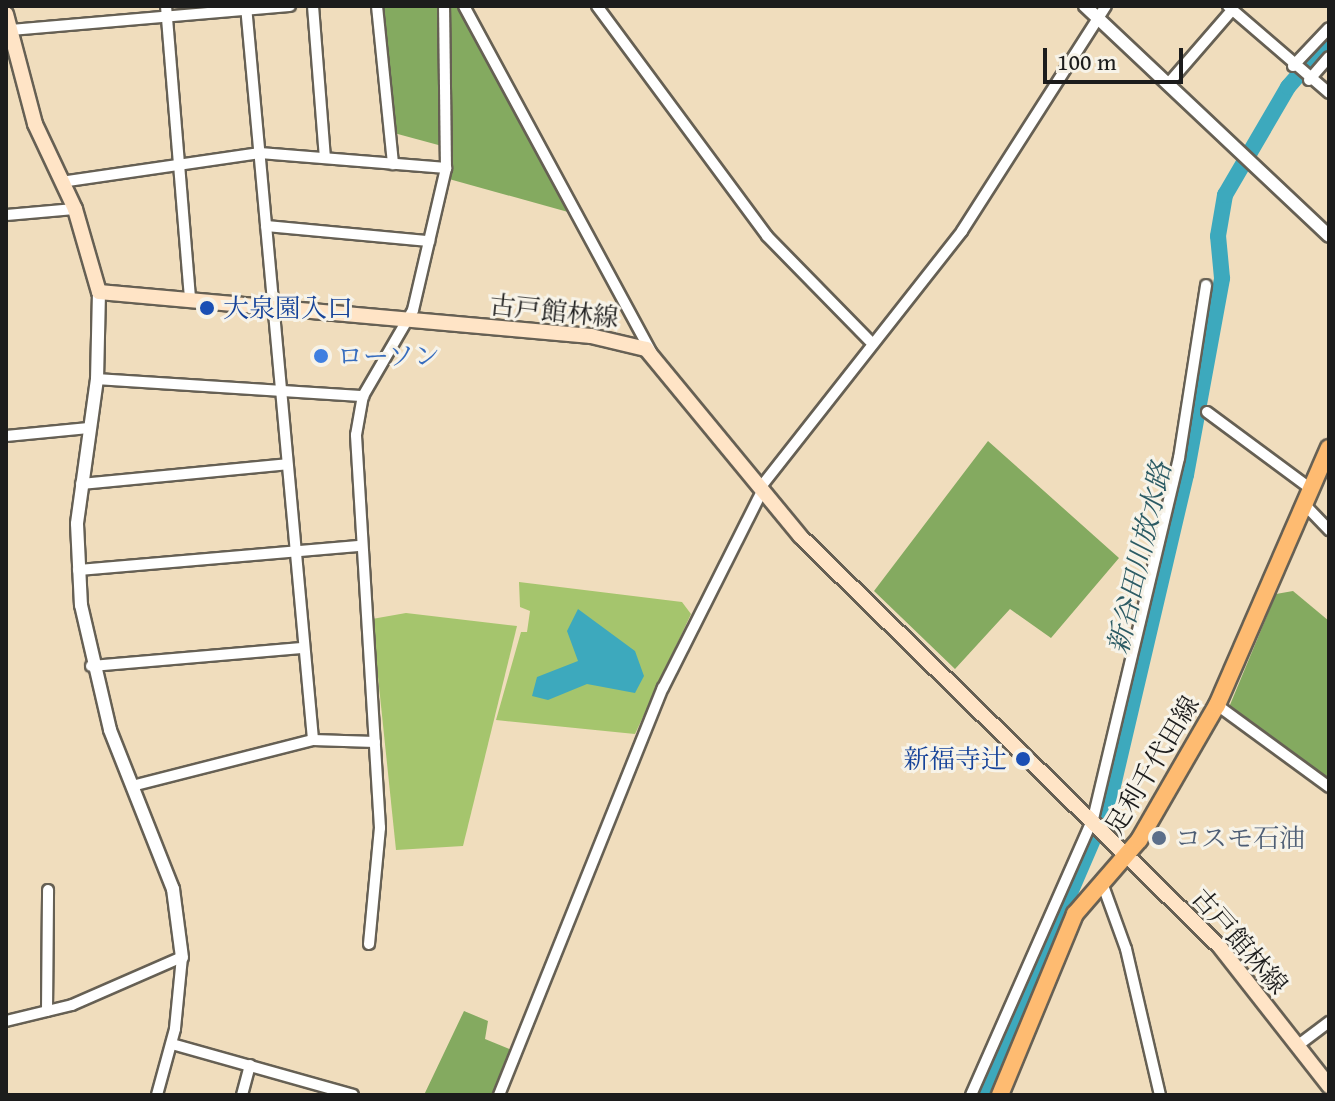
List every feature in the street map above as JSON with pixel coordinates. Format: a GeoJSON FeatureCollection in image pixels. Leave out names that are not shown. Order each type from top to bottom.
{"type":"FeatureCollection","features":[{"type":"Feature","properties":{"kind":"main road"},"geometry":{"type":"LineString","coordinates":[[6,14],[35,124],[75,209],[99,292]]}},
{"type":"Feature","properties":{"kind":"main road","name":"古戸館林線"},"geometry":{"type":"LineString","coordinates":[[99,292],[591,336],[653,355]]}},
{"type":"Feature","properties":{"kind":"main road"},"geometry":{"type":"LineString","coordinates":[[653,355],[761,490],[1094,820]]}},
{"type":"Feature","properties":{"kind":"main road","name":"足利千代田線"},"geometry":{"type":"LineString","coordinates":[[1000,1095],[1075,914],[1101,880],[1127,854],[1217,705],[1329,448]]}},
{"type":"Feature","properties":{"kind":"main road","name":"古戸館林線"},"geometry":{"type":"LineString","coordinates":[[1094,820],[1220,947],[1329,1086]]}},
{"type":"Feature","properties":{"kind":"street"},"geometry":{"type":"LineString","coordinates":[[10,30],[166,11],[290,6]]}},
{"type":"Feature","properties":{"kind":"street"},"geometry":{"type":"LineString","coordinates":[[313,6],[325,158]]}},
{"type":"Feature","properties":{"kind":"street"},"geometry":{"type":"LineString","coordinates":[[377,6],[393,164]]}},
{"type":"Feature","properties":{"kind":"street"},"geometry":{"type":"LineString","coordinates":[[369,944],[380,828],[359,546],[356,435],[363,396],[410,320],[446,168],[444,6]]}},
{"type":"Feature","properties":{"kind":"street"},"geometry":{"type":"LineString","coordinates":[[464,6],[653,355]]}},
{"type":"Feature","properties":{"kind":"street"},"geometry":{"type":"LineString","coordinates":[[597,6],[758,225],[870,341]]}},
{"type":"Feature","properties":{"kind":"street"},"geometry":{"type":"LineString","coordinates":[[1085,6],[1329,236]]}},
{"type":"Feature","properties":{"kind":"street"},"geometry":{"type":"LineString","coordinates":[[499,1095],[663,688],[761,490],[870,341],[969,221],[1095,15],[1106,6]]}},
{"type":"Feature","properties":{"kind":"street"},"geometry":{"type":"LineString","coordinates":[[246,8],[296,551],[302,648],[313,740]]}},
{"type":"Feature","properties":{"kind":"street"},"geometry":{"type":"LineString","coordinates":[[1168,84],[1230,8],[1294,67],[1329,93]]}},
{"type":"Feature","properties":{"kind":"street"},"geometry":{"type":"LineString","coordinates":[[166,11],[190,301]]}},
{"type":"Feature","properties":{"kind":"street"},"geometry":{"type":"LineString","coordinates":[[1294,67],[1329,28]]}},
{"type":"Feature","properties":{"kind":"street"},"geometry":{"type":"LineString","coordinates":[[1308,78],[1329,57]]}},
{"type":"Feature","properties":{"kind":"street"},"geometry":{"type":"LineString","coordinates":[[61,182],[178,162],[260,153],[446,168]]}},
{"type":"Feature","properties":{"kind":"street"},"geometry":{"type":"LineString","coordinates":[[6,215],[75,209]]}},
{"type":"Feature","properties":{"kind":"street"},"geometry":{"type":"LineString","coordinates":[[266,226],[429,241]]}},
{"type":"Feature","properties":{"kind":"street"},"geometry":{"type":"LineString","coordinates":[[971,1095],[1094,820],[1179,458],[1206,285]]}},
{"type":"Feature","properties":{"kind":"street"},"geometry":{"type":"LineString","coordinates":[[99,292],[97,379],[81,484],[78,570],[91,666],[132,786],[173,889],[182,957],[172,1044],[157,1095]]}},
{"type":"Feature","properties":{"kind":"street"},"geometry":{"type":"LineString","coordinates":[[97,379],[363,396]]}},
{"type":"Feature","properties":{"kind":"street"},"geometry":{"type":"LineString","coordinates":[[1207,412],[1308,497],[1329,530]]}},
{"type":"Feature","properties":{"kind":"street"},"geometry":{"type":"LineString","coordinates":[[6,436],[89,428]]}},
{"type":"Feature","properties":{"kind":"street"},"geometry":{"type":"LineString","coordinates":[[81,484],[287,464]]}},
{"type":"Feature","properties":{"kind":"street"},"geometry":{"type":"LineString","coordinates":[[78,570],[359,546]]}},
{"type":"Feature","properties":{"kind":"street"},"geometry":{"type":"LineString","coordinates":[[91,666],[302,648]]}},
{"type":"Feature","properties":{"kind":"street"},"geometry":{"type":"LineString","coordinates":[[1217,705],[1329,787]]}},
{"type":"Feature","properties":{"kind":"street"},"geometry":{"type":"LineString","coordinates":[[132,786],[313,740],[375,742]]}},
{"type":"Feature","properties":{"kind":"street"},"geometry":{"type":"LineString","coordinates":[[1101,880],[1126,949],[1160,1095]]}},
{"type":"Feature","properties":{"kind":"street"},"geometry":{"type":"LineString","coordinates":[[47,1011],[48,890]]}},
{"type":"Feature","properties":{"kind":"street"},"geometry":{"type":"LineString","coordinates":[[6,1021],[47,1011],[182,957]]}},
{"type":"Feature","properties":{"kind":"street"},"geometry":{"type":"LineString","coordinates":[[1297,1046],[1329,1022]]}},
{"type":"Feature","properties":{"kind":"street"},"geometry":{"type":"LineString","coordinates":[[172,1044],[353,1095]]}},
{"type":"Feature","properties":{"kind":"street"},"geometry":{"type":"LineString","coordinates":[[242,1095],[250,1065]]}},
{"type":"Feature","properties":{"kind":"green space"},"geometry":{"type":"Polygon","coordinates":[[[378,6],[441,6],[442,146],[394,133],[378,6]]]}},
{"type":"Feature","properties":{"kind":"green space"},"geometry":{"type":"Polygon","coordinates":[[[448,6],[461,6],[568,212],[449,179],[448,6]]]}},
{"type":"Feature","properties":{"kind":"green space"},"geometry":{"type":"Polygon","coordinates":[[[988,441],[1119,558],[1051,638],[1010,609],[955,669],[874,591],[988,441]]]}},
{"type":"Feature","properties":{"kind":"green space"},"geometry":{"type":"Polygon","coordinates":[[[519,582],[682,602],[691,614],[635,734],[496,720],[521,632],[527,632],[530,611],[520,607],[519,582]]]}},
{"type":"Feature","properties":{"kind":"green space"},"geometry":{"type":"Polygon","coordinates":[[[1293,591],[1329,621],[1329,787],[1227,712],[1276,594],[1293,591]]]}},
{"type":"Feature","properties":{"kind":"green space"},"geometry":{"type":"Polygon","coordinates":[[[406,613],[517,626],[463,846],[396,850],[372,619],[406,613]]]}},
{"type":"Feature","properties":{"kind":"green space"},"geometry":{"type":"Polygon","coordinates":[[[464,1011],[488,1021],[485,1039],[514,1051],[497,1095],[424,1095],[464,1011]]]}},
{"type":"Feature","properties":{"kind":"water"},"geometry":{"type":"Polygon","coordinates":[[[578,609],[635,651],[644,676],[635,693],[587,684],[548,700],[532,696],[537,677],[578,661],[567,631],[578,609]]]}},
{"type":"Feature","properties":{"kind":"waterway","name":"新谷田川放水路"},"geometry":{"type":"LineString","coordinates":[[983,1095],[1109,803],[1186,475],[1222,278],[1218,236],[1225,195],[1288,87],[1329,40]]}},
{"type":"Feature","properties":{"kind":"place","name":"大泉園入口"},"geometry":{"type":"Point","coordinates":[207,308]}},
{"type":"Feature","properties":{"kind":"place","name":"ローソン"},"geometry":{"type":"Point","coordinates":[321,356]}},
{"type":"Feature","properties":{"kind":"place","name":"新福寺辻"},"geometry":{"type":"Point","coordinates":[1023,759]}},
{"type":"Feature","properties":{"kind":"place","name":"コスモ石油"},"geometry":{"type":"Point","coordinates":[1159,838]}}]}
